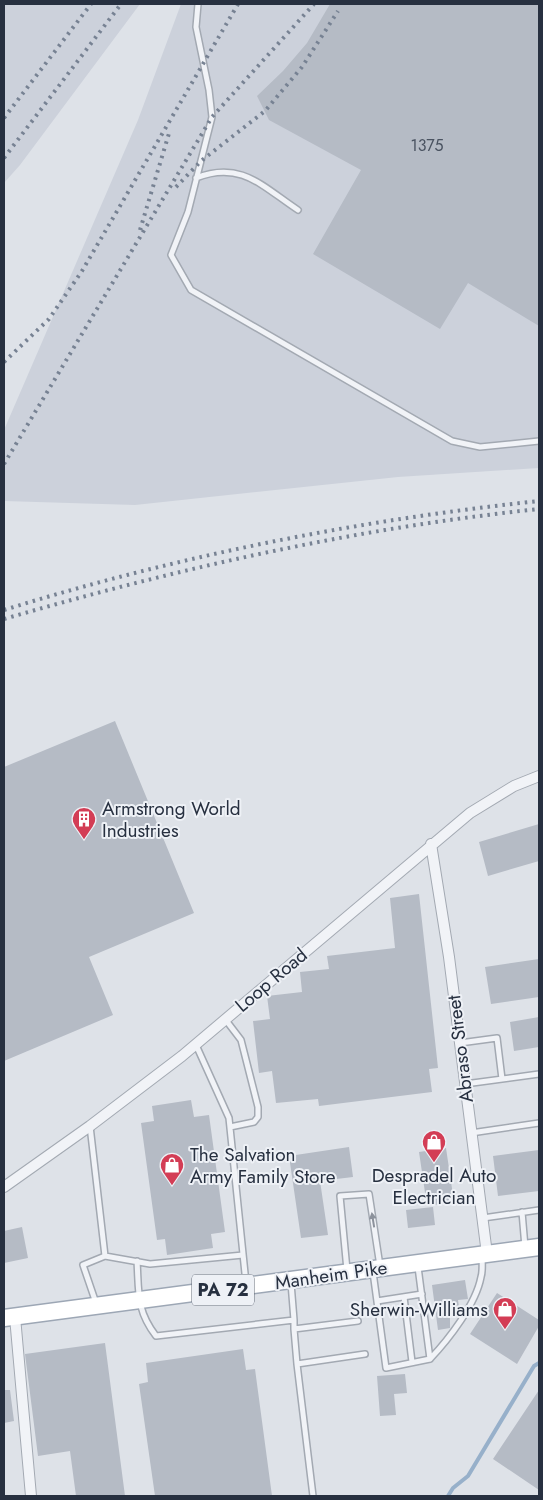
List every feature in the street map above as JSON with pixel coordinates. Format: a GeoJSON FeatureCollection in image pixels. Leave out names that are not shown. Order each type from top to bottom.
{"type":"FeatureCollection","features":[{"type":"Feature","properties":{"kind":"main road","name":"Manheim Pike"},"geometry":{"type":"LineString","coordinates":[[9,1318],[532,1248]]}},
{"type":"Feature","properties":{"kind":"street","name":"Loop Road"},"geometry":{"type":"LineString","coordinates":[[4,1187],[90,1126],[196,1044],[431,844],[482,805],[514,786],[539,776]]}},
{"type":"Feature","properties":{"kind":"street","name":"Abraso Street"},"geometry":{"type":"LineString","coordinates":[[431,844],[460,1043],[482,1218],[484,1255]]}},
{"type":"Feature","properties":{"kind":"street"},"geometry":{"type":"LineString","coordinates":[[9,1318],[31,1496]]}},
{"type":"Feature","properties":{"kind":"lane"},"geometry":{"type":"LineString","coordinates":[[198,4],[196,27],[210,90],[212,117],[188,212],[171,256],[191,290],[452,441],[480,447],[539,441]]}},
{"type":"Feature","properties":{"kind":"lane"},"geometry":{"type":"LineString","coordinates":[[196,178],[213,171],[232,170],[249,178],[298,210]]}},
{"type":"Feature","properties":{"kind":"lane"},"geometry":{"type":"LineString","coordinates":[[225,1019],[242,1040],[258,1107],[258,1117],[254,1122],[230,1128]]}},
{"type":"Feature","properties":{"kind":"lane"},"geometry":{"type":"LineString","coordinates":[[460,1043],[497,1038],[502,1079]]}},
{"type":"Feature","properties":{"kind":"lane"},"geometry":{"type":"LineString","coordinates":[[196,1044],[215,1082],[229,1118],[246,1286]]}},
{"type":"Feature","properties":{"kind":"lane"},"geometry":{"type":"LineString","coordinates":[[464,1084],[539,1074]]}},
{"type":"Feature","properties":{"kind":"lane"},"geometry":{"type":"LineString","coordinates":[[471,1133],[539,1123]]}},
{"type":"Feature","properties":{"kind":"lane"},"geometry":{"type":"LineString","coordinates":[[90,1126],[105,1256]]}},
{"type":"Feature","properties":{"kind":"lane"},"geometry":{"type":"LineString","coordinates":[[347,1273],[340,1196],[369,1194],[377,1301],[386,1368],[430,1359],[451,1335],[472,1301],[481,1277],[484,1255]]}},
{"type":"Feature","properties":{"kind":"lane"},"geometry":{"type":"LineString","coordinates":[[482,1218],[539,1210]]}},
{"type":"Feature","properties":{"kind":"lane"},"geometry":{"type":"LineString","coordinates":[[522,1212],[532,1248]]}},
{"type":"Feature","properties":{"kind":"lane"},"geometry":{"type":"LineString","coordinates":[[97,1306],[84,1266],[105,1256],[137,1260],[150,1264],[243,1255]]}},
{"type":"Feature","properties":{"kind":"lane"},"geometry":{"type":"LineString","coordinates":[[137,1260],[143,1318],[156,1336],[294,1320]]}},
{"type":"Feature","properties":{"kind":"lane"},"geometry":{"type":"LineString","coordinates":[[418,1264],[430,1359]]}},
{"type":"Feature","properties":{"kind":"lane"},"geometry":{"type":"LineString","coordinates":[[290,1280],[297,1364],[313,1496]]}},
{"type":"Feature","properties":{"kind":"lane"},"geometry":{"type":"LineString","coordinates":[[377,1301],[422,1294]]}},
{"type":"Feature","properties":{"kind":"lane"},"geometry":{"type":"LineString","coordinates":[[404,1297],[412,1362]]}},
{"type":"Feature","properties":{"kind":"lane"},"geometry":{"type":"LineString","coordinates":[[294,1329],[358,1321]]}},
{"type":"Feature","properties":{"kind":"lane"},"geometry":{"type":"LineString","coordinates":[[297,1364],[365,1354]]}},
{"type":"Feature","properties":{"kind":"shaded area"},"geometry":{"type":"Polygon","coordinates":[[[4,4],[140,4],[20,165],[4,183],[4,4]]]}},
{"type":"Feature","properties":{"kind":"shaded area"},"geometry":{"type":"Polygon","coordinates":[[[181,4],[539,4],[539,468],[398,477],[135,505],[4,501],[4,430],[138,120],[181,4]]]}},
{"type":"Feature","properties":{"kind":"building"},"geometry":{"type":"Polygon","coordinates":[[[330,4],[539,4],[539,326],[468,283],[440,329],[313,254],[361,170],[269,120],[257,96],[283,71],[307,43],[330,4]]]}},
{"type":"Feature","properties":{"kind":"building","name":"Armstrong World Industries"},"geometry":{"type":"Polygon","coordinates":[[[115,721],[194,913],[89,957],[113,1015],[4,1061],[4,767],[115,721]]]}},
{"type":"Feature","properties":{"kind":"building"},"geometry":{"type":"Polygon","coordinates":[[[539,824],[539,861],[488,876],[479,842],[539,824]]]}},
{"type":"Feature","properties":{"kind":"building"},"geometry":{"type":"Polygon","coordinates":[[[419,894],[438,1068],[429,1069],[432,1092],[319,1106],[318,1099],[276,1103],[272,1071],[259,1073],[253,1021],[270,1019],[267,996],[302,992],[300,972],[329,969],[327,956],[395,948],[390,898],[419,894]]]}},
{"type":"Feature","properties":{"kind":"building"},"geometry":{"type":"Polygon","coordinates":[[[539,959],[539,997],[491,1004],[485,967],[539,959]]]}},
{"type":"Feature","properties":{"kind":"building"},"geometry":{"type":"Polygon","coordinates":[[[539,1017],[539,1047],[514,1051],[510,1022],[539,1017]]]}},
{"type":"Feature","properties":{"kind":"building"},"geometry":{"type":"Polygon","coordinates":[[[191,1100],[194,1117],[209,1115],[225,1232],[211,1234],[213,1248],[167,1255],[165,1239],[157,1240],[141,1123],[154,1121],[152,1106],[191,1100]]]}},
{"type":"Feature","properties":{"kind":"building"},"geometry":{"type":"Polygon","coordinates":[[[349,1147],[353,1177],[320,1181],[328,1235],[301,1238],[289,1156],[349,1147]]]}},
{"type":"Feature","properties":{"kind":"building"},"geometry":{"type":"Polygon","coordinates":[[[446,1148],[454,1202],[427,1206],[419,1152],[446,1148]]]}},
{"type":"Feature","properties":{"kind":"building"},"geometry":{"type":"Polygon","coordinates":[[[539,1150],[539,1191],[498,1196],[493,1156],[539,1150]]]}},
{"type":"Feature","properties":{"kind":"building"},"geometry":{"type":"Polygon","coordinates":[[[433,1207],[435,1225],[408,1228],[406,1210],[433,1207]]]}},
{"type":"Feature","properties":{"kind":"building"},"geometry":{"type":"Polygon","coordinates":[[[22,1227],[28,1258],[4,1263],[4,1231],[22,1227]]]}},
{"type":"Feature","properties":{"kind":"building"},"geometry":{"type":"Polygon","coordinates":[[[465,1280],[468,1299],[458,1300],[460,1314],[450,1317],[450,1328],[438,1330],[432,1285],[465,1280]]]}},
{"type":"Feature","properties":{"kind":"building","name":"Sherwin-Williams"},"geometry":{"type":"Polygon","coordinates":[[[497,1293],[539,1320],[539,1326],[517,1364],[470,1334],[497,1293]]]}},
{"type":"Feature","properties":{"kind":"building"},"geometry":{"type":"Polygon","coordinates":[[[105,1343],[125,1496],[76,1496],[70,1451],[38,1456],[25,1354],[105,1343]]]}},
{"type":"Feature","properties":{"kind":"building"},"geometry":{"type":"Polygon","coordinates":[[[243,1349],[246,1370],[255,1369],[272,1496],[155,1496],[139,1384],[148,1382],[146,1363],[243,1349]]]}},
{"type":"Feature","properties":{"kind":"building"},"geometry":{"type":"Polygon","coordinates":[[[405,1374],[407,1393],[394,1394],[396,1415],[380,1416],[377,1376],[405,1374]]]}},
{"type":"Feature","properties":{"kind":"building"},"geometry":{"type":"Polygon","coordinates":[[[4,1390],[10,1390],[14,1421],[4,1423],[4,1390]]]}},
{"type":"Feature","properties":{"kind":"building"},"geometry":{"type":"Polygon","coordinates":[[[539,1390],[539,1490],[493,1459],[539,1390]]]}},
{"type":"Feature","properties":{"kind":"waterway"},"geometry":{"type":"LineString","coordinates":[[448,1496],[453,1488],[468,1476],[534,1366],[539,1363]]}},
{"type":"Feature","properties":{"kind":"railway"},"geometry":{"type":"LineString","coordinates":[[4,118],[91,4]]}},
{"type":"Feature","properties":{"kind":"railway"},"geometry":{"type":"LineString","coordinates":[[4,158],[121,4]]}},
{"type":"Feature","properties":{"kind":"railway"},"geometry":{"type":"LineString","coordinates":[[4,362],[49,319],[82,271],[238,4]]}},
{"type":"Feature","properties":{"kind":"railway"},"geometry":{"type":"LineString","coordinates":[[4,464],[212,117],[314,4]]}},
{"type":"Feature","properties":{"kind":"railway"},"geometry":{"type":"LineString","coordinates":[[176,187],[201,161],[265,111],[302,67],[338,11]]}},
{"type":"Feature","properties":{"kind":"railway"},"geometry":{"type":"LineString","coordinates":[[140,230],[170,130]]}},
{"type":"Feature","properties":{"kind":"railway"},"geometry":{"type":"LineString","coordinates":[[4,610],[135,573],[269,542],[404,518],[539,501]]}},
{"type":"Feature","properties":{"kind":"railway"},"geometry":{"type":"LineString","coordinates":[[4,619],[136,583],[269,552],[403,527],[539,509]]}},
{"type":"Feature","properties":{"kind":"place","name":"Armstrong World Industries"},"geometry":{"type":"Point","coordinates":[84,840]}},
{"type":"Feature","properties":{"kind":"place","name":"Despradel Auto Electrician"},"geometry":{"type":"Point","coordinates":[434,1163]}},
{"type":"Feature","properties":{"kind":"place","name":"The Salvation Army Family Store"},"geometry":{"type":"Point","coordinates":[172,1186]}},
{"type":"Feature","properties":{"kind":"place","name":"Sherwin-Williams"},"geometry":{"type":"Point","coordinates":[505,1330]}}]}
